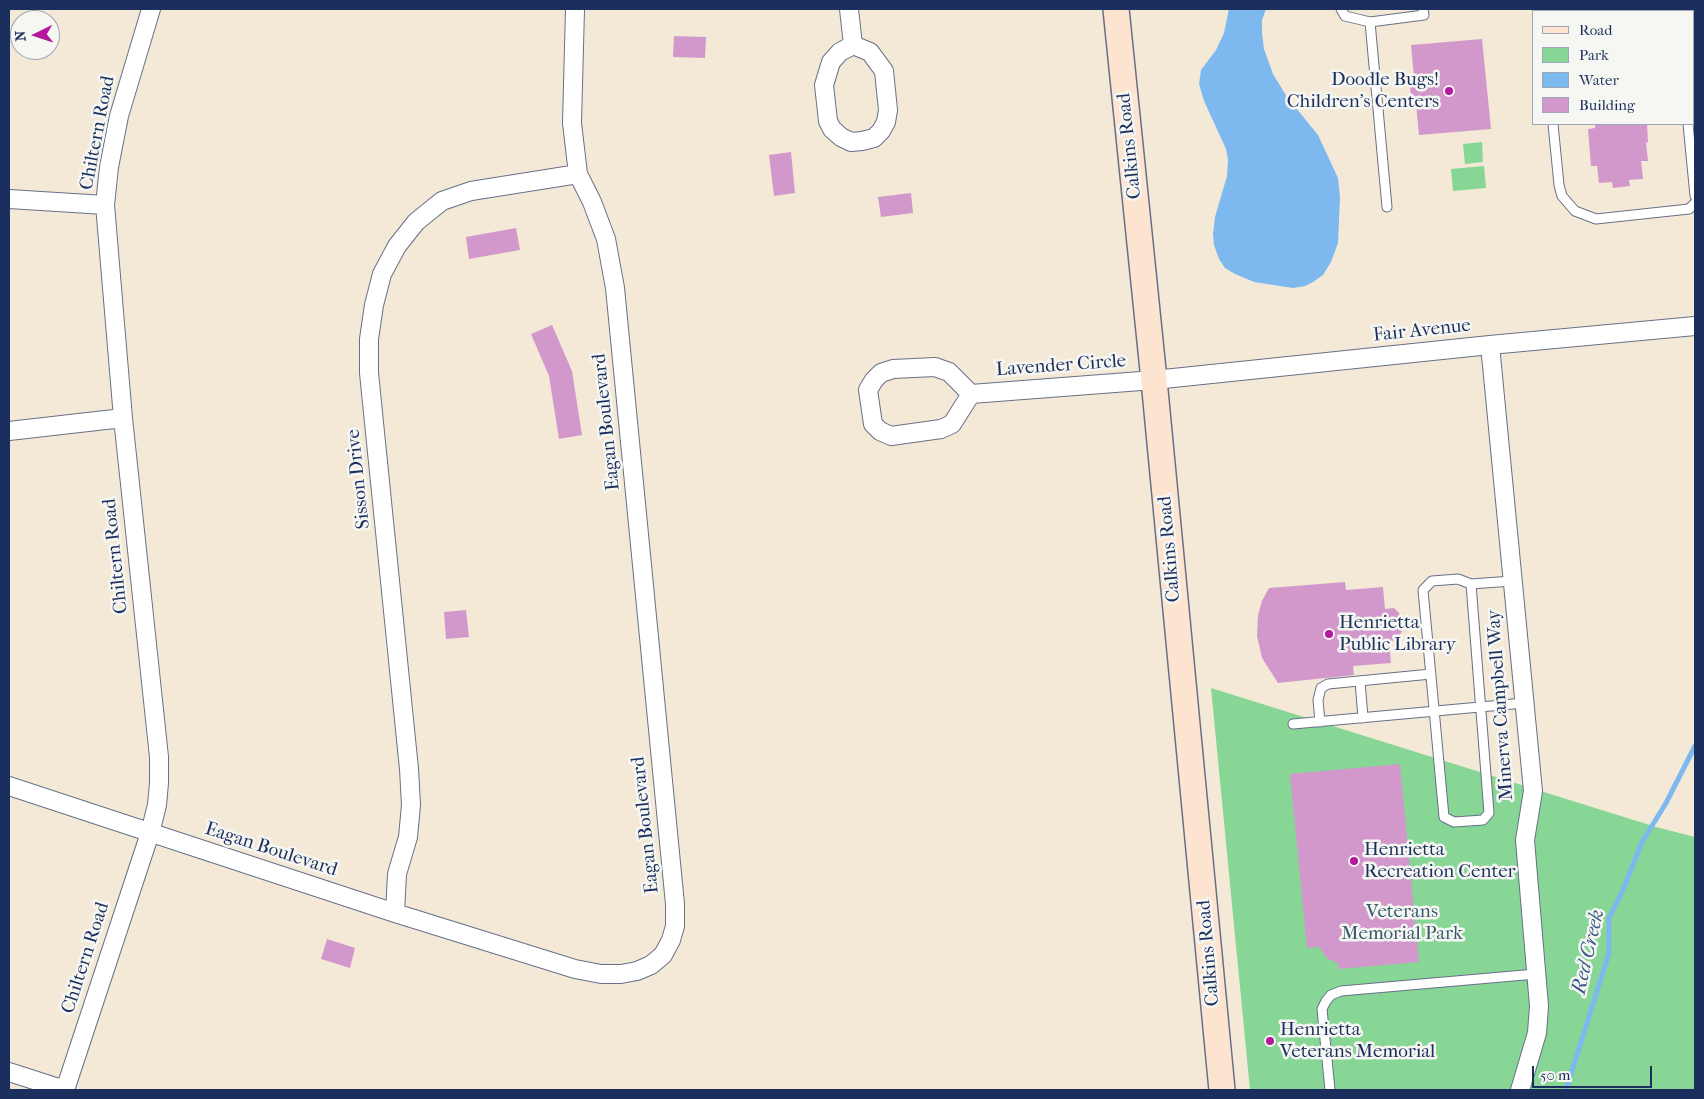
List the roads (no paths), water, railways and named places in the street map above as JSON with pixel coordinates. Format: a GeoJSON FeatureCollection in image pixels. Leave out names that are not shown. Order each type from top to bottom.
{"type":"FeatureCollection","features":[{"type":"Feature","properties":{"kind":"main road","name":"Calkins Road"},"geometry":{"type":"LineString","coordinates":[[1116,9],[1154,380],[1222,1090]]}},
{"type":"Feature","properties":{"kind":"street","name":"Chiltern Road"},"geometry":{"type":"LineString","coordinates":[[65,1090],[158,805],[159,757],[123,418],[105,205],[109,167],[119,116],[151,9]]}},
{"type":"Feature","properties":{"kind":"street","name":"Eagan Boulevard"},"geometry":{"type":"LineString","coordinates":[[9,786],[395,913],[575,969],[601,974],[621,974],[637,971],[651,965],[663,955],[671,940],[675,926],[674,894],[615,288],[606,240],[592,202],[578,174],[572,123],[575,9]]}},
{"type":"Feature","properties":{"kind":"street"},"geometry":{"type":"LineString","coordinates":[[849,9],[853,45]]}},
{"type":"Feature","properties":{"kind":"street"},"geometry":{"type":"LineString","coordinates":[[853,45],[870,52],[884,71],[888,110],[886,122],[874,138],[851,142],[840,138],[828,121],[824,85],[831,62],[840,52],[853,45]]}},
{"type":"Feature","properties":{"kind":"street","name":"Sisson Drive"},"geometry":{"type":"LineString","coordinates":[[395,913],[398,874],[408,836],[411,804],[369,373],[369,339],[374,305],[382,274],[397,246],[416,222],[442,201],[471,191],[578,174]]}},
{"type":"Feature","properties":{"kind":"street"},"geometry":{"type":"LineString","coordinates":[[9,199],[105,205]]}},
{"type":"Feature","properties":{"kind":"street","name":"Fair Avenue"},"geometry":{"type":"LineString","coordinates":[[1154,380],[1695,326]]}},
{"type":"Feature","properties":{"kind":"street","name":"Minerva Campbell Way"},"geometry":{"type":"LineString","coordinates":[[1490,345],[1533,791],[1525,840],[1539,1006],[1537,1033],[1520,1090]]}},
{"type":"Feature","properties":{"kind":"street"},"geometry":{"type":"LineString","coordinates":[[935,367],[949,372],[971,394],[952,424],[941,429],[891,436],[880,431],[873,424],[868,390],[881,373],[893,369],[935,367]]}},
{"type":"Feature","properties":{"kind":"street","name":"Lavender Circle"},"geometry":{"type":"LineString","coordinates":[[971,394],[1154,380]]}},
{"type":"Feature","properties":{"kind":"street"},"geometry":{"type":"LineString","coordinates":[[9,431],[123,418]]}},
{"type":"Feature","properties":{"kind":"street"},"geometry":{"type":"LineString","coordinates":[[9,1072],[65,1090]]}},
{"type":"Feature","properties":{"kind":"lane"},"geometry":{"type":"LineString","coordinates":[[1341,9],[1345,16],[1370,22],[1424,15],[1424,9]]}},
{"type":"Feature","properties":{"kind":"lane"},"geometry":{"type":"LineString","coordinates":[[1370,22],[1387,207]]}},
{"type":"Feature","properties":{"kind":"lane"},"geometry":{"type":"LineString","coordinates":[[1553,125],[1559,185],[1562,196],[1575,212],[1596,219],[1689,209],[1695,203]]}},
{"type":"Feature","properties":{"kind":"lane"},"geometry":{"type":"LineString","coordinates":[[1688,125],[1695,196]]}},
{"type":"Feature","properties":{"kind":"lane"},"geometry":{"type":"LineString","coordinates":[[1471,584],[1488,814],[1483,820],[1454,822],[1444,816],[1424,590],[1432,581],[1458,579],[1471,584],[1512,581]]}},
{"type":"Feature","properties":{"kind":"lane"},"geometry":{"type":"LineString","coordinates":[[1320,722],[1318,700],[1321,688],[1328,684],[1431,674]]}},
{"type":"Feature","properties":{"kind":"lane"},"geometry":{"type":"LineString","coordinates":[[1360,681],[1363,718]]}},
{"type":"Feature","properties":{"kind":"lane"},"geometry":{"type":"LineString","coordinates":[[1292,724],[1524,703]]}},
{"type":"Feature","properties":{"kind":"lane"},"geometry":{"type":"LineString","coordinates":[[1330,1090],[1322,1009],[1331,995],[1341,991],[1536,974]]}},
{"type":"Feature","properties":{"kind":"water"},"geometry":{"type":"Polygon","coordinates":[[[1229,9],[1266,9],[1262,20],[1262,33],[1264,49],[1273,74],[1287,97],[1318,135],[1338,178],[1340,197],[1338,243],[1331,262],[1323,275],[1305,286],[1293,288],[1254,282],[1235,274],[1225,268],[1219,259],[1214,245],[1215,217],[1227,176],[1228,160],[1226,149],[1204,101],[1199,84],[1201,70],[1216,50],[1224,33],[1229,9]]]}},
{"type":"Feature","properties":{"kind":"waterway","name":"Red Creek"},"geometry":{"type":"LineString","coordinates":[[1566,1090],[1609,953],[1609,918],[1623,890],[1642,842],[1666,803],[1695,746]]}},
{"type":"Feature","properties":{"kind":"place","name":"Doodle Bugs! Children's Centers"},"geometry":{"type":"Point","coordinates":[1449,91]}},
{"type":"Feature","properties":{"kind":"place","name":"Henrietta Public Library"},"geometry":{"type":"Point","coordinates":[1329,634]}},
{"type":"Feature","properties":{"kind":"place","name":"Henrietta Recreation Center"},"geometry":{"type":"Point","coordinates":[1354,861]}},
{"type":"Feature","properties":{"kind":"place","name":"Henrietta Veterans Memorial"},"geometry":{"type":"Point","coordinates":[1270,1041]}},
{"type":"Feature","properties":{"kind":"park label","name":"Veterans Memorial Park"},"geometry":{"type":"Point","coordinates":[1402,923]}}]}
